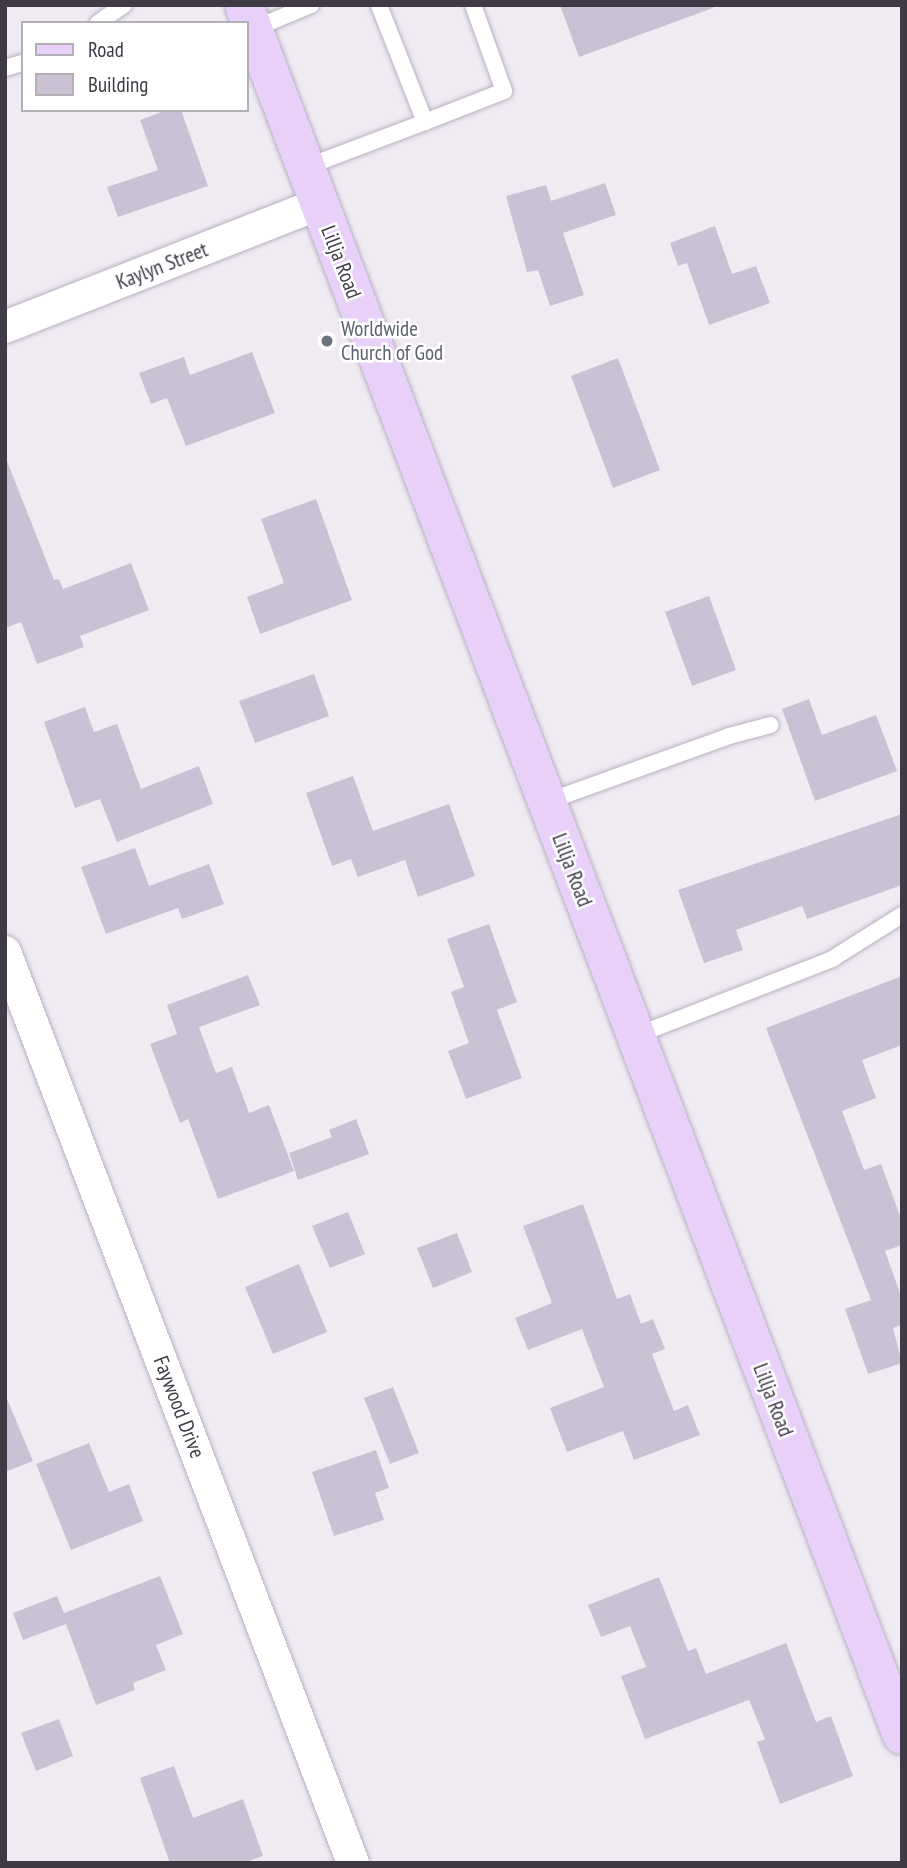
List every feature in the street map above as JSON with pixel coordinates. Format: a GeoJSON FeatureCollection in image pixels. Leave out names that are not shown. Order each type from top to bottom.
{"type":"FeatureCollection","features":[{"type":"Feature","properties":{"kind":"street","name":"Lillja Road"},"geometry":{"type":"LineString","coordinates":[[248,17],[902,1735]]}},
{"type":"Feature","properties":{"kind":"street","name":"Kaylyn Street"},"geometry":{"type":"LineString","coordinates":[[5,327],[319,204]]}},
{"type":"Feature","properties":{"kind":"street","name":"Faywood Drive"},"geometry":{"type":"LineString","coordinates":[[5,952],[353,1863]]}},
{"type":"Feature","properties":{"kind":"lane"},"geometry":{"type":"LineString","coordinates":[[101,21],[124,5]]}},
{"type":"Feature","properties":{"kind":"lane"},"geometry":{"type":"LineString","coordinates":[[248,17],[311,5]]}},
{"type":"Feature","properties":{"kind":"lane"},"geometry":{"type":"LineString","coordinates":[[379,5],[425,122]]}},
{"type":"Feature","properties":{"kind":"lane"},"geometry":{"type":"LineString","coordinates":[[305,167],[504,91],[473,5]]}},
{"type":"Feature","properties":{"kind":"lane"},"geometry":{"type":"LineString","coordinates":[[546,802],[729,736],[771,725]]}},
{"type":"Feature","properties":{"kind":"lane"},"geometry":{"type":"LineString","coordinates":[[635,1036],[832,959],[902,915]]}},
{"type":"Feature","properties":{"kind":"building"},"geometry":{"type":"Polygon","coordinates":[[[560,5],[713,5],[713,8],[579,57],[560,5]]]}},
{"type":"Feature","properties":{"kind":"building"},"geometry":{"type":"Polygon","coordinates":[[[162,112],[182,112],[208,186],[118,217],[107,187],[158,170],[140,120],[162,112]]]}},
{"type":"Feature","properties":{"kind":"building"},"geometry":{"type":"Polygon","coordinates":[[[605,183],[616,215],[563,233],[584,295],[550,306],[538,270],[527,272],[506,196],[546,185],[551,201],[605,183]]]}},
{"type":"Feature","properties":{"kind":"building"},"geometry":{"type":"Polygon","coordinates":[[[715,226],[732,274],[756,266],[770,303],[709,325],[687,263],[678,266],[670,243],[715,226]]]}},
{"type":"Feature","properties":{"kind":"building"},"geometry":{"type":"Polygon","coordinates":[[[252,352],[275,413],[186,446],[167,398],[151,404],[139,373],[184,357],[190,375],[252,352]]]}},
{"type":"Feature","properties":{"kind":"building"},"geometry":{"type":"Polygon","coordinates":[[[618,358],[660,470],[613,488],[571,376],[618,358]]]}},
{"type":"Feature","properties":{"kind":"building"},"geometry":{"type":"Polygon","coordinates":[[[5,456],[54,580],[59,579],[63,589],[131,563],[149,610],[80,636],[84,647],[37,664],[21,622],[5,628],[5,456]]]}},
{"type":"Feature","properties":{"kind":"building"},"geometry":{"type":"Polygon","coordinates":[[[316,499],[352,600],[260,634],[247,597],[284,583],[261,519],[316,499]]]}},
{"type":"Feature","properties":{"kind":"building"},"geometry":{"type":"Polygon","coordinates":[[[709,596],[736,670],[692,686],[665,612],[709,596]]]}},
{"type":"Feature","properties":{"kind":"building"},"geometry":{"type":"Polygon","coordinates":[[[314,674],[329,716],[255,743],[239,701],[314,674]]]}},
{"type":"Feature","properties":{"kind":"building"},"geometry":{"type":"Polygon","coordinates":[[[809,699],[822,735],[876,715],[897,771],[815,801],[782,709],[809,699]]]}},
{"type":"Feature","properties":{"kind":"building"},"geometry":{"type":"Polygon","coordinates":[[[85,707],[94,732],[117,724],[141,789],[199,766],[213,804],[117,842],[100,799],[75,808],[44,722],[85,707]]]}},
{"type":"Feature","properties":{"kind":"building"},"geometry":{"type":"Polygon","coordinates":[[[353,776],[373,831],[449,804],[475,876],[418,897],[405,860],[358,877],[351,859],[332,866],[306,793],[353,776]]]}},
{"type":"Feature","properties":{"kind":"building"},"geometry":{"type":"Polygon","coordinates":[[[902,814],[902,885],[807,919],[802,906],[736,930],[743,950],[704,963],[678,890],[902,814]]]}},
{"type":"Feature","properties":{"kind":"building"},"geometry":{"type":"Polygon","coordinates":[[[135,848],[149,886],[209,864],[224,904],[182,919],[178,908],[106,934],[81,867],[135,848]]]}},
{"type":"Feature","properties":{"kind":"building"},"geometry":{"type":"Polygon","coordinates":[[[489,924],[517,1002],[497,1010],[522,1078],[466,1099],[448,1051],[469,1043],[451,992],[464,987],[447,939],[489,924]]]}},
{"type":"Feature","properties":{"kind":"building"},"geometry":{"type":"Polygon","coordinates":[[[248,975],[260,1005],[199,1027],[216,1073],[232,1067],[249,1113],[269,1105],[294,1171],[218,1199],[188,1119],[180,1123],[150,1044],[177,1034],[167,1005],[248,975]]]}},
{"type":"Feature","properties":{"kind":"building"},"geometry":{"type":"Polygon","coordinates":[[[902,976],[902,1045],[862,1060],[876,1098],[842,1111],[864,1170],[881,1164],[902,1221],[902,1245],[885,1251],[902,1299],[902,1325],[893,1328],[902,1363],[868,1374],[845,1309],[871,1300],[766,1028],[902,976]]]}},
{"type":"Feature","properties":{"kind":"building"},"geometry":{"type":"Polygon","coordinates":[[[356,1119],[369,1154],[298,1180],[289,1153],[332,1137],[329,1130],[356,1119]]]}},
{"type":"Feature","properties":{"kind":"building"},"geometry":{"type":"Polygon","coordinates":[[[583,1204],[617,1299],[630,1294],[641,1324],[653,1319],[665,1349],[652,1354],[674,1411],[688,1405],[700,1435],[634,1460],[623,1431],[567,1452],[550,1408],[604,1387],[582,1329],[528,1350],[515,1318],[552,1303],[523,1226],[583,1204]]]}},
{"type":"Feature","properties":{"kind":"building"},"geometry":{"type":"Polygon","coordinates":[[[348,1212],[365,1254],[330,1268],[312,1226],[348,1212]]]}},
{"type":"Feature","properties":{"kind":"building"},"geometry":{"type":"Polygon","coordinates":[[[457,1233],[472,1272],[433,1288],[417,1248],[457,1233]]]}},
{"type":"Feature","properties":{"kind":"building"},"geometry":{"type":"Polygon","coordinates":[[[299,1264],[327,1332],[273,1354],[245,1287],[299,1264]]]}},
{"type":"Feature","properties":{"kind":"building"},"geometry":{"type":"Polygon","coordinates":[[[393,1387],[419,1453],[390,1464],[364,1398],[393,1387]]]}},
{"type":"Feature","properties":{"kind":"building"},"geometry":{"type":"Polygon","coordinates":[[[5,1394],[33,1461],[5,1472],[5,1394]]]}},
{"type":"Feature","properties":{"kind":"building"},"geometry":{"type":"Polygon","coordinates":[[[89,1443],[109,1492],[129,1484],[143,1521],[71,1550],[36,1464],[89,1443]]]}},
{"type":"Feature","properties":{"kind":"building"},"geometry":{"type":"Polygon","coordinates":[[[376,1450],[389,1488],[375,1493],[384,1520],[334,1536],[312,1472],[376,1450]]]}},
{"type":"Feature","properties":{"kind":"building"},"geometry":{"type":"Polygon","coordinates":[[[160,1576],[183,1634],[156,1645],[166,1670],[133,1683],[135,1690],[96,1705],[66,1624],[23,1640],[13,1613],[57,1596],[64,1613],[160,1576]]]}},
{"type":"Feature","properties":{"kind":"building"},"geometry":{"type":"Polygon","coordinates":[[[659,1577],[688,1651],[696,1648],[706,1674],[786,1643],[816,1722],[831,1716],[853,1776],[780,1804],[757,1742],[765,1739],[749,1700],[645,1739],[621,1676],[646,1667],[630,1626],[601,1637],[588,1605],[659,1577]]]}},
{"type":"Feature","properties":{"kind":"building"},"geometry":{"type":"Polygon","coordinates":[[[59,1719],[73,1756],[36,1771],[21,1733],[59,1719]]]}},
{"type":"Feature","properties":{"kind":"building"},"geometry":{"type":"Polygon","coordinates":[[[174,1766],[193,1818],[243,1799],[263,1856],[243,1863],[170,1863],[140,1778],[174,1766]]]}},
{"type":"Feature","properties":{"kind":"place","name":"Worldwide Church of God"},"geometry":{"type":"Point","coordinates":[327,341]}}]}
